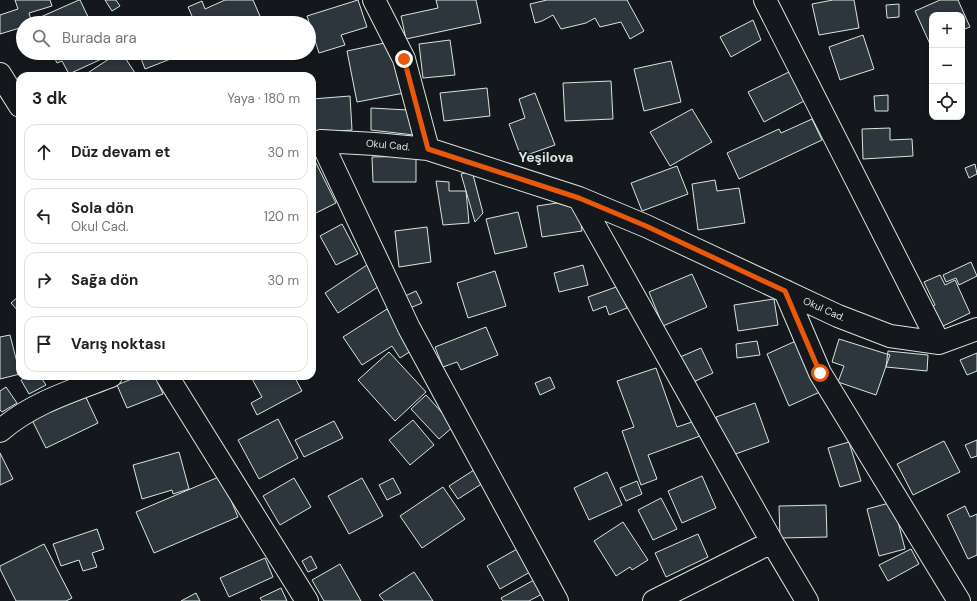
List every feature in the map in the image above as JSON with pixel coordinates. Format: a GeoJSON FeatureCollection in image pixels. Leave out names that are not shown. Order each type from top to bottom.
{"type":"FeatureCollection","features":[{"type":"Feature","properties":{"kind":"street"},"geometry":{"type":"LineString","coordinates":[[374,0],[404,59],[428,149]]}},
{"type":"Feature","properties":{"kind":"street"},"geometry":{"type":"LineString","coordinates":[[765,0],[939,343]]}},
{"type":"Feature","properties":{"kind":"street"},"geometry":{"type":"LineString","coordinates":[[317,144],[409,328],[557,601]]}},
{"type":"Feature","properties":{"kind":"street","name":"Okul Cad."},"geometry":{"type":"LineString","coordinates":[[317,144],[374,144],[428,149],[579,198],[646,226],[838,316],[890,336],[939,343],[977,329]]}},
{"type":"Feature","properties":{"kind":"street"},"geometry":{"type":"LineString","coordinates":[[579,198],[772,542],[807,601]]}},
{"type":"Feature","properties":{"kind":"street"},"geometry":{"type":"LineString","coordinates":[[785,291],[820,373],[959,601]]}},
{"type":"Feature","properties":{"kind":"street"},"geometry":{"type":"LineString","coordinates":[[0,431],[8,424],[40,404],[101,380]]}},
{"type":"Feature","properties":{"kind":"street"},"geometry":{"type":"LineString","coordinates":[[169,380],[306,601]]}},
{"type":"Feature","properties":{"kind":"street"},"geometry":{"type":"LineString","coordinates":[[654,601],[772,542]]}},
{"type":"Feature","properties":{"kind":"building"},"geometry":{"type":"Polygon","coordinates":[[[15,0],[50,0],[52,6],[29,13],[30,16],[16,16],[16,29],[0,34],[0,15],[18,9],[15,0]]]}},
{"type":"Feature","properties":{"kind":"building"},"geometry":{"type":"Polygon","coordinates":[[[80,0],[88,16],[43,16],[80,0]]]}},
{"type":"Feature","properties":{"kind":"building"},"geometry":{"type":"Polygon","coordinates":[[[105,0],[116,0],[120,6],[112,11],[105,0]]]}},
{"type":"Feature","properties":{"kind":"building"},"geometry":{"type":"Polygon","coordinates":[[[225,0],[253,0],[260,16],[192,16],[188,7],[202,1],[205,9],[225,0]]]}},
{"type":"Feature","properties":{"kind":"building"},"geometry":{"type":"Polygon","coordinates":[[[358,0],[367,27],[341,35],[345,45],[319,53],[316,44],[316,16],[307,16],[358,0]]]}},
{"type":"Feature","properties":{"kind":"building"},"geometry":{"type":"Polygon","coordinates":[[[436,0],[476,0],[481,23],[406,39],[401,16],[438,8],[436,0]]]}},
{"type":"Feature","properties":{"kind":"building"},"geometry":{"type":"Polygon","coordinates":[[[547,0],[627,0],[644,31],[630,39],[621,22],[600,27],[595,18],[586,23],[561,29],[553,15],[535,23],[530,4],[547,0]]]}},
{"type":"Feature","properties":{"kind":"building"},"geometry":{"type":"Polygon","coordinates":[[[833,0],[854,0],[859,28],[819,35],[812,4],[833,0]]]}},
{"type":"Feature","properties":{"kind":"building"},"geometry":{"type":"Polygon","coordinates":[[[940,0],[958,0],[963,12],[929,12],[929,42],[915,11],[940,0]]]}},
{"type":"Feature","properties":{"kind":"building"},"geometry":{"type":"Polygon","coordinates":[[[899,4],[899,17],[887,18],[886,5],[899,4]]]}},
{"type":"Feature","properties":{"kind":"building"},"geometry":{"type":"Polygon","coordinates":[[[965,16],[970,27],[965,29],[965,16]]]}},
{"type":"Feature","properties":{"kind":"building"},"geometry":{"type":"Polygon","coordinates":[[[753,20],[761,40],[731,57],[720,37],[753,20]]]}},
{"type":"Feature","properties":{"kind":"building"},"geometry":{"type":"Polygon","coordinates":[[[863,35],[874,69],[840,80],[829,47],[863,35]]]}},
{"type":"Feature","properties":{"kind":"building"},"geometry":{"type":"Polygon","coordinates":[[[450,40],[455,75],[423,78],[419,44],[450,40]]]}},
{"type":"Feature","properties":{"kind":"building"},"geometry":{"type":"Polygon","coordinates":[[[394,41],[404,93],[357,102],[347,51],[394,41]]]}},
{"type":"Feature","properties":{"kind":"building"},"geometry":{"type":"Polygon","coordinates":[[[56,60],[99,60],[73,72],[68,72],[62,61],[57,63],[56,60]]]}},
{"type":"Feature","properties":{"kind":"building"},"geometry":{"type":"Polygon","coordinates":[[[107,60],[127,60],[134,72],[89,72],[107,60]]]}},
{"type":"Feature","properties":{"kind":"building"},"geometry":{"type":"Polygon","coordinates":[[[142,60],[168,60],[145,69],[142,60]]]}},
{"type":"Feature","properties":{"kind":"building"},"geometry":{"type":"Polygon","coordinates":[[[671,61],[681,102],[644,111],[634,69],[671,61]]]}},
{"type":"Feature","properties":{"kind":"building"},"geometry":{"type":"Polygon","coordinates":[[[791,71],[806,100],[764,122],[748,92],[791,71]]]}},
{"type":"Feature","properties":{"kind":"building"},"geometry":{"type":"Polygon","coordinates":[[[611,81],[613,119],[565,121],[563,83],[611,81]]]}},
{"type":"Feature","properties":{"kind":"building"},"geometry":{"type":"Polygon","coordinates":[[[487,88],[490,116],[444,121],[440,93],[487,88]]]}},
{"type":"Feature","properties":{"kind":"building"},"geometry":{"type":"Polygon","coordinates":[[[535,93],[555,145],[521,157],[509,124],[525,118],[519,99],[535,93]]]}},
{"type":"Feature","properties":{"kind":"building"},"geometry":{"type":"Polygon","coordinates":[[[888,95],[888,111],[875,111],[874,96],[888,95]]]}},
{"type":"Feature","properties":{"kind":"building"},"geometry":{"type":"Polygon","coordinates":[[[350,96],[352,130],[316,133],[316,99],[350,96]]]}},
{"type":"Feature","properties":{"kind":"building"},"geometry":{"type":"Polygon","coordinates":[[[371,108],[408,110],[414,135],[371,130],[371,108]]]}},
{"type":"Feature","properties":{"kind":"building"},"geometry":{"type":"Polygon","coordinates":[[[692,109],[712,142],[670,166],[650,132],[692,109]]]}},
{"type":"Feature","properties":{"kind":"building"},"geometry":{"type":"Polygon","coordinates":[[[812,119],[822,140],[739,179],[727,153],[779,129],[781,133],[812,119]]]}},
{"type":"Feature","properties":{"kind":"building"},"geometry":{"type":"Polygon","coordinates":[[[890,128],[890,140],[912,139],[913,156],[863,159],[862,129],[890,128]]]}},
{"type":"Feature","properties":{"kind":"building"},"geometry":{"type":"Polygon","coordinates":[[[416,156],[416,182],[373,182],[372,157],[416,156]]]}},
{"type":"Feature","properties":{"kind":"building"},"geometry":{"type":"Polygon","coordinates":[[[316,163],[336,203],[316,213],[316,163]]]}},
{"type":"Feature","properties":{"kind":"building"},"geometry":{"type":"Polygon","coordinates":[[[975,164],[977,174],[969,178],[965,168],[975,164]]]}},
{"type":"Feature","properties":{"kind":"building"},"geometry":{"type":"Polygon","coordinates":[[[677,166],[688,194],[642,211],[631,183],[677,166]]]}},
{"type":"Feature","properties":{"kind":"building"},"geometry":{"type":"Polygon","coordinates":[[[472,171],[483,213],[475,222],[461,174],[472,171]]]}},
{"type":"Feature","properties":{"kind":"building"},"geometry":{"type":"Polygon","coordinates":[[[715,180],[717,191],[739,188],[745,223],[698,230],[692,184],[715,180]]]}},
{"type":"Feature","properties":{"kind":"building"},"geometry":{"type":"Polygon","coordinates":[[[436,181],[449,182],[449,191],[466,191],[469,223],[443,225],[436,181]]]}},
{"type":"Feature","properties":{"kind":"building"},"geometry":{"type":"Polygon","coordinates":[[[557,203],[579,209],[582,231],[542,237],[537,206],[557,203]]]}},
{"type":"Feature","properties":{"kind":"building"},"geometry":{"type":"Polygon","coordinates":[[[518,212],[527,247],[495,254],[486,219],[518,212]]]}},
{"type":"Feature","properties":{"kind":"building"},"geometry":{"type":"Polygon","coordinates":[[[342,224],[358,254],[336,265],[320,236],[342,224]]]}},
{"type":"Feature","properties":{"kind":"building"},"geometry":{"type":"Polygon","coordinates":[[[427,227],[431,262],[399,267],[395,231],[427,227]]]}},
{"type":"Feature","properties":{"kind":"building"},"geometry":{"type":"Polygon","coordinates":[[[971,262],[977,276],[959,285],[956,278],[946,282],[943,275],[971,262]]]}},
{"type":"Feature","properties":{"kind":"building"},"geometry":{"type":"Polygon","coordinates":[[[367,265],[381,285],[338,313],[325,293],[367,265]]]}},
{"type":"Feature","properties":{"kind":"building"},"geometry":{"type":"Polygon","coordinates":[[[583,265],[588,285],[559,292],[554,273],[583,265]]]}},
{"type":"Feature","properties":{"kind":"building"},"geometry":{"type":"Polygon","coordinates":[[[495,271],[506,306],[468,318],[457,283],[495,271]]]}},
{"type":"Feature","properties":{"kind":"building"},"geometry":{"type":"Polygon","coordinates":[[[692,274],[707,307],[663,326],[649,292],[692,274]]]}},
{"type":"Feature","properties":{"kind":"building"},"geometry":{"type":"Polygon","coordinates":[[[940,275],[945,285],[955,280],[970,313],[939,328],[930,308],[935,305],[924,282],[940,275]]]}},
{"type":"Feature","properties":{"kind":"building"},"geometry":{"type":"Polygon","coordinates":[[[619,286],[627,308],[609,315],[606,306],[593,311],[588,297],[619,286]]]}},
{"type":"Feature","properties":{"kind":"building"},"geometry":{"type":"Polygon","coordinates":[[[416,291],[422,303],[410,308],[405,296],[416,291]]]}},
{"type":"Feature","properties":{"kind":"building"},"geometry":{"type":"Polygon","coordinates":[[[16,299],[16,309],[11,303],[16,299]]]}},
{"type":"Feature","properties":{"kind":"building"},"geometry":{"type":"Polygon","coordinates":[[[774,299],[778,325],[738,331],[734,305],[774,299]]]}},
{"type":"Feature","properties":{"kind":"building"},"geometry":{"type":"Polygon","coordinates":[[[387,309],[414,349],[400,358],[392,346],[362,365],[343,337],[387,309]]]}},
{"type":"Feature","properties":{"kind":"building"},"geometry":{"type":"Polygon","coordinates":[[[486,327],[498,355],[461,370],[457,362],[443,367],[435,347],[486,327]]]}},
{"type":"Feature","properties":{"kind":"building"},"geometry":{"type":"Polygon","coordinates":[[[10,335],[16,358],[16,375],[0,379],[0,337],[10,335]]]}},
{"type":"Feature","properties":{"kind":"building"},"geometry":{"type":"Polygon","coordinates":[[[839,339],[890,355],[876,395],[838,382],[844,366],[832,362],[839,339]]]}},
{"type":"Feature","properties":{"kind":"building"},"geometry":{"type":"Polygon","coordinates":[[[798,340],[822,391],[789,406],[767,354],[798,340]]]}},
{"type":"Feature","properties":{"kind":"building"},"geometry":{"type":"Polygon","coordinates":[[[757,341],[760,355],[737,358],[736,344],[757,341]]]}},
{"type":"Feature","properties":{"kind":"building"},"geometry":{"type":"Polygon","coordinates":[[[701,348],[713,373],[691,383],[680,357],[701,348]]]}},
{"type":"Feature","properties":{"kind":"building"},"geometry":{"type":"Polygon","coordinates":[[[888,351],[928,355],[927,371],[886,367],[888,351]]]}},
{"type":"Feature","properties":{"kind":"building"},"geometry":{"type":"Polygon","coordinates":[[[389,352],[426,392],[395,421],[358,380],[389,352]]]}},
{"type":"Feature","properties":{"kind":"building"},"geometry":{"type":"Polygon","coordinates":[[[977,353],[977,371],[967,375],[960,360],[977,353]]]}},
{"type":"Feature","properties":{"kind":"building"},"geometry":{"type":"Polygon","coordinates":[[[656,368],[677,427],[695,421],[700,436],[648,455],[657,479],[641,485],[622,431],[634,427],[617,381],[656,368]]]}},
{"type":"Feature","properties":{"kind":"building"},"geometry":{"type":"Polygon","coordinates":[[[550,377],[555,388],[540,395],[535,383],[550,377]]]}},
{"type":"Feature","properties":{"kind":"building"},"geometry":{"type":"Polygon","coordinates":[[[21,380],[43,380],[46,385],[29,394],[21,380]]]}},
{"type":"Feature","properties":{"kind":"building"},"geometry":{"type":"Polygon","coordinates":[[[129,380],[157,380],[163,394],[127,408],[117,385],[129,380]]]}},
{"type":"Feature","properties":{"kind":"building"},"geometry":{"type":"Polygon","coordinates":[[[253,380],[296,380],[302,391],[257,415],[251,403],[262,397],[253,380]]]}},
{"type":"Feature","properties":{"kind":"building"},"geometry":{"type":"Polygon","coordinates":[[[6,387],[17,403],[2,412],[0,410],[0,391],[6,387]]]}},
{"type":"Feature","properties":{"kind":"building"},"geometry":{"type":"Polygon","coordinates":[[[83,391],[98,423],[46,448],[30,416],[83,391]]]}},
{"type":"Feature","properties":{"kind":"building"},"geometry":{"type":"Polygon","coordinates":[[[426,395],[454,426],[439,439],[411,409],[426,395]]]}},
{"type":"Feature","properties":{"kind":"building"},"geometry":{"type":"Polygon","coordinates":[[[755,403],[769,442],[730,456],[716,417],[755,403]]]}},
{"type":"Feature","properties":{"kind":"building"},"geometry":{"type":"Polygon","coordinates":[[[278,419],[298,458],[259,479],[238,440],[278,419]]]}},
{"type":"Feature","properties":{"kind":"building"},"geometry":{"type":"Polygon","coordinates":[[[413,420],[434,445],[410,465],[389,440],[413,420]]]}},
{"type":"Feature","properties":{"kind":"building"},"geometry":{"type":"Polygon","coordinates":[[[334,421],[343,438],[304,457],[295,440],[334,421]]]}},
{"type":"Feature","properties":{"kind":"building"},"geometry":{"type":"Polygon","coordinates":[[[977,440],[977,456],[971,458],[965,445],[977,440]]]}},
{"type":"Feature","properties":{"kind":"building"},"geometry":{"type":"Polygon","coordinates":[[[944,441],[960,472],[913,495],[897,464],[944,441]]]}},
{"type":"Feature","properties":{"kind":"building"},"geometry":{"type":"Polygon","coordinates":[[[849,442],[861,481],[840,487],[828,448],[849,442]]]}},
{"type":"Feature","properties":{"kind":"building"},"geometry":{"type":"Polygon","coordinates":[[[179,452],[189,489],[173,494],[172,490],[142,499],[133,465],[179,452]]]}},
{"type":"Feature","properties":{"kind":"building"},"geometry":{"type":"Polygon","coordinates":[[[0,453],[13,479],[0,485],[0,453]]]}},
{"type":"Feature","properties":{"kind":"building"},"geometry":{"type":"Polygon","coordinates":[[[474,470],[483,483],[458,499],[449,486],[474,470]]]}},
{"type":"Feature","properties":{"kind":"building"},"geometry":{"type":"Polygon","coordinates":[[[607,472],[622,505],[589,520],[574,488],[607,472]]]}},
{"type":"Feature","properties":{"kind":"building"},"geometry":{"type":"Polygon","coordinates":[[[221,476],[238,517],[154,553],[136,512],[221,476]]]}},
{"type":"Feature","properties":{"kind":"building"},"geometry":{"type":"Polygon","coordinates":[[[702,476],[716,508],[682,523],[668,491],[702,476]]]}},
{"type":"Feature","properties":{"kind":"building"},"geometry":{"type":"Polygon","coordinates":[[[294,478],[311,507],[280,525],[263,496],[294,478]]]}},
{"type":"Feature","properties":{"kind":"building"},"geometry":{"type":"Polygon","coordinates":[[[362,478],[383,516],[349,534],[328,496],[362,478]]]}},
{"type":"Feature","properties":{"kind":"building"},"geometry":{"type":"Polygon","coordinates":[[[393,478],[401,493],[387,500],[379,485],[393,478]]]}},
{"type":"Feature","properties":{"kind":"building"},"geometry":{"type":"Polygon","coordinates":[[[637,481],[642,494],[626,501],[620,488],[637,481]]]}},
{"type":"Feature","properties":{"kind":"building"},"geometry":{"type":"Polygon","coordinates":[[[443,487],[465,519],[422,548],[400,516],[443,487]]]}},
{"type":"Feature","properties":{"kind":"building"},"geometry":{"type":"Polygon","coordinates":[[[661,498],[677,529],[653,540],[638,510],[661,498]]]}},
{"type":"Feature","properties":{"kind":"building"},"geometry":{"type":"Polygon","coordinates":[[[893,502],[905,549],[879,556],[867,509],[893,502]]]}},
{"type":"Feature","properties":{"kind":"building"},"geometry":{"type":"Polygon","coordinates":[[[826,505],[827,537],[780,538],[779,506],[826,505]]]}},
{"type":"Feature","properties":{"kind":"building"},"geometry":{"type":"Polygon","coordinates":[[[965,506],[970,517],[977,514],[977,555],[968,559],[947,515],[965,506]]]}},
{"type":"Feature","properties":{"kind":"building"},"geometry":{"type":"Polygon","coordinates":[[[623,522],[648,560],[632,570],[630,567],[616,576],[594,541],[623,522]]]}},
{"type":"Feature","properties":{"kind":"building"},"geometry":{"type":"Polygon","coordinates":[[[97,529],[104,549],[92,553],[97,567],[83,571],[79,560],[61,566],[53,544],[97,529]]]}},
{"type":"Feature","properties":{"kind":"building"},"geometry":{"type":"Polygon","coordinates":[[[698,534],[708,557],[666,577],[655,553],[698,534]]]}},
{"type":"Feature","properties":{"kind":"building"},"geometry":{"type":"Polygon","coordinates":[[[44,544],[72,598],[66,601],[16,601],[0,569],[0,566],[44,544]]]}},
{"type":"Feature","properties":{"kind":"building"},"geometry":{"type":"Polygon","coordinates":[[[517,549],[530,572],[500,589],[487,566],[517,549]]]}},
{"type":"Feature","properties":{"kind":"building"},"geometry":{"type":"Polygon","coordinates":[[[911,549],[919,564],[888,581],[879,565],[911,549]]]}},
{"type":"Feature","properties":{"kind":"building"},"geometry":{"type":"Polygon","coordinates":[[[311,556],[317,568],[308,572],[302,561],[311,556]]]}},
{"type":"Feature","properties":{"kind":"building"},"geometry":{"type":"Polygon","coordinates":[[[265,558],[273,577],[229,597],[220,578],[265,558]]]}},
{"type":"Feature","properties":{"kind":"building"},"geometry":{"type":"Polygon","coordinates":[[[340,564],[361,601],[324,601],[312,580],[340,564]]]}},
{"type":"Feature","properties":{"kind":"building"},"geometry":{"type":"Polygon","coordinates":[[[414,572],[433,601],[384,601],[379,595],[414,572]]]}},
{"type":"Feature","properties":{"kind":"building"},"geometry":{"type":"Polygon","coordinates":[[[534,580],[542,594],[529,601],[503,601],[501,598],[534,580]]]}},
{"type":"Feature","properties":{"kind":"building"},"geometry":{"type":"Polygon","coordinates":[[[281,588],[287,601],[262,601],[260,598],[281,588]]]}},
{"type":"Feature","properties":{"kind":"building"},"geometry":{"type":"Polygon","coordinates":[[[196,593],[200,601],[181,601],[196,593]]]}},
{"type":"Feature","properties":{"kind":"district","name":"Yeşilova"},"geometry":{"type":"Point","coordinates":[546,157]}},
{"type":"Feature","properties":{"kind":"route"},"geometry":{"type":"LineString","coordinates":[[404,59],[428,149],[579,198],[646,226],[785,291],[820,373]]}}]}
